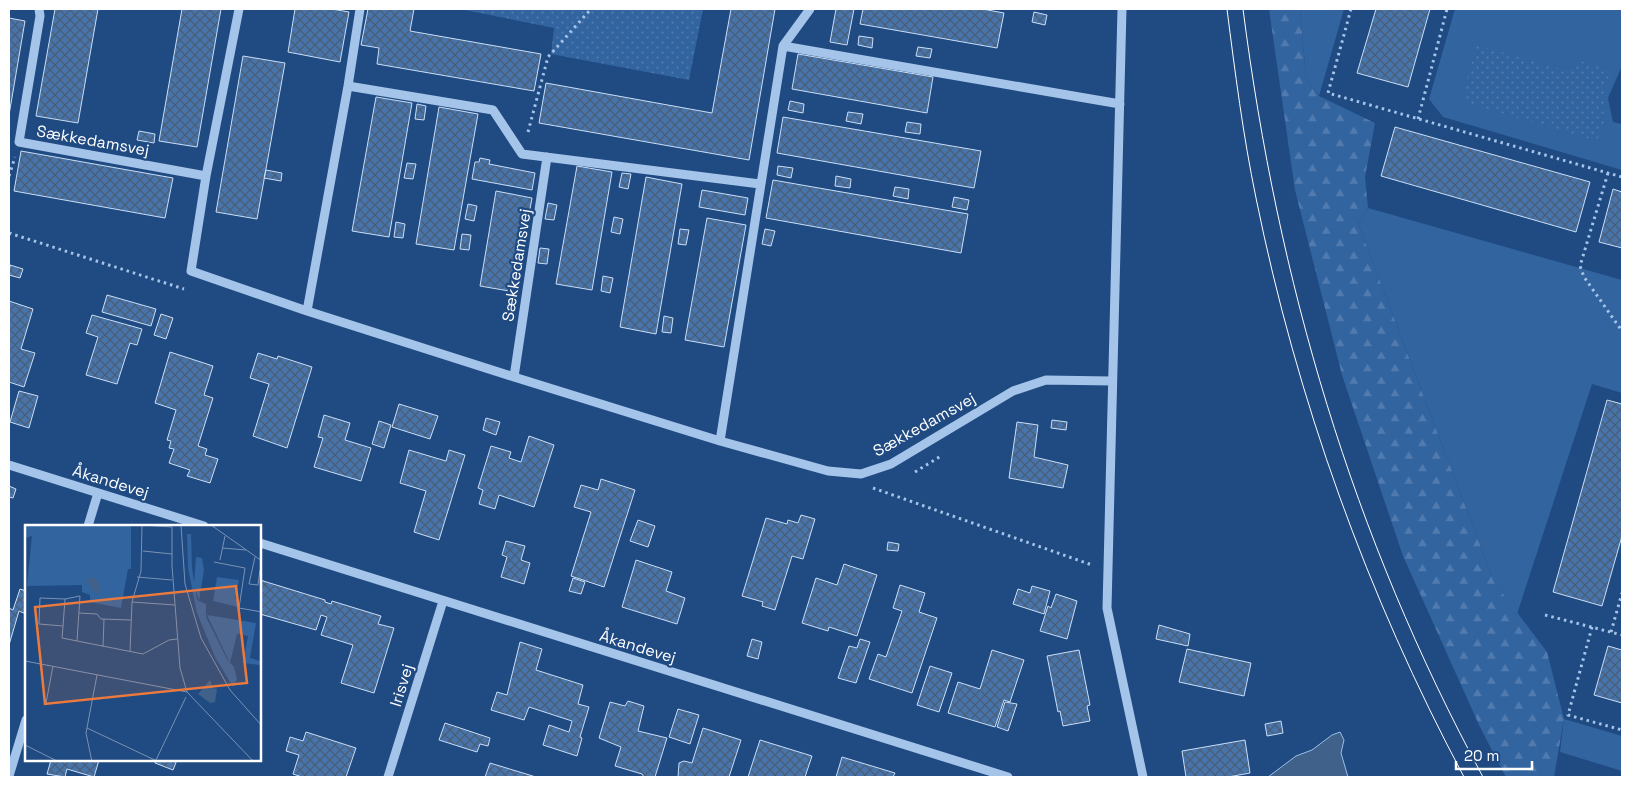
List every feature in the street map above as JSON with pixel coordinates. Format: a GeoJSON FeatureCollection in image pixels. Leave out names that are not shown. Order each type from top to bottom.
{"type":"FeatureCollection","features":[{"type":"Feature","properties":{"kind":"street","name":"Sækkedamsvej"},"geometry":{"type":"LineString","coordinates":[[39,9],[40,16],[19,142],[206,176]]}},
{"type":"Feature","properties":{"kind":"street","name":"Sækkedamsvej"},"geometry":{"type":"LineString","coordinates":[[239,9],[206,176],[191,271],[307,311],[514,377],[720,441],[828,471],[860,474],[891,464],[1013,391],[1046,380],[1111,382]]}},
{"type":"Feature","properties":{"kind":"street"},"geometry":{"type":"LineString","coordinates":[[307,311],[360,9]]}},
{"type":"Feature","properties":{"kind":"street"},"geometry":{"type":"LineString","coordinates":[[720,441],[783,46],[810,9]]}},
{"type":"Feature","properties":{"kind":"street"},"geometry":{"type":"LineString","coordinates":[[1122,9],[1111,382],[1107,608],[1142,777]]}},
{"type":"Feature","properties":{"kind":"street"},"geometry":{"type":"LineString","coordinates":[[783,46],[1120,104]]}},
{"type":"Feature","properties":{"kind":"street"},"geometry":{"type":"LineString","coordinates":[[348,86],[493,110],[522,154],[760,184]]}},
{"type":"Feature","properties":{"kind":"street","name":"Sækkedamsvej"},"geometry":{"type":"LineString","coordinates":[[514,377],[547,158]]}},
{"type":"Feature","properties":{"kind":"street","name":"Åkandevej"},"geometry":{"type":"LineString","coordinates":[[9,465],[201,525]]}},
{"type":"Feature","properties":{"kind":"street"},"geometry":{"type":"LineString","coordinates":[[88,525],[98,493]]}},
{"type":"Feature","properties":{"kind":"street","name":"Åkandevej"},"geometry":{"type":"LineString","coordinates":[[261,544],[1008,777]]}},
{"type":"Feature","properties":{"kind":"street","name":"Irisvej"},"geometry":{"type":"LineString","coordinates":[[388,777],[443,601]]}},
{"type":"Feature","properties":{"kind":"street"},"geometry":{"type":"LineString","coordinates":[[9,776],[25,723]]}},
{"type":"Feature","properties":{"kind":"path"},"geometry":{"type":"LineString","coordinates":[[522,154],[548,57],[591,9]]}},
{"type":"Feature","properties":{"kind":"path"},"geometry":{"type":"LineString","coordinates":[[1351,9],[1328,94],[1622,177]]}},
{"type":"Feature","properties":{"kind":"path"},"geometry":{"type":"LineString","coordinates":[[1418,119],[1448,9]]}},
{"type":"Feature","properties":{"kind":"path"},"geometry":{"type":"LineString","coordinates":[[1608,173],[1580,266],[1584,277],[1622,331]]}},
{"type":"Feature","properties":{"kind":"path"},"geometry":{"type":"LineString","coordinates":[[873,488],[1109,571]]}},
{"type":"Feature","properties":{"kind":"path"},"geometry":{"type":"LineString","coordinates":[[1611,632],[1622,593]]}},
{"type":"Feature","properties":{"kind":"path"},"geometry":{"type":"LineString","coordinates":[[1545,615],[1622,635]]}},
{"type":"Feature","properties":{"kind":"path"},"geometry":{"type":"LineString","coordinates":[[1592,627],[1568,715],[1622,730]]}},
{"type":"Feature","properties":{"kind":"green space"},"geometry":{"type":"Polygon","coordinates":[[[460,9],[703,9],[689,80],[551,54],[554,28],[460,9]]]}},
{"type":"Feature","properties":{"kind":"green space"},"geometry":{"type":"Polygon","coordinates":[[[1269,9],[1300,9],[1306,79],[1319,96],[1375,123],[1365,177],[1368,208],[1358,223],[1494,582],[1547,652],[1564,719],[1554,777],[1506,777],[1480,727],[1403,556],[1342,375],[1295,190],[1269,9]]]}},
{"type":"Feature","properties":{"kind":"green space"},"geometry":{"type":"Polygon","coordinates":[[[1300,9],[1344,9],[1319,96],[1306,79],[1300,9]]]}},
{"type":"Feature","properties":{"kind":"green space"},"geometry":{"type":"Polygon","coordinates":[[[1455,9],[1622,9],[1622,66],[1608,98],[1613,122],[1622,124],[1622,170],[1443,117],[1429,99],[1455,9]]]}},
{"type":"Feature","properties":{"kind":"green space"},"geometry":{"type":"Polygon","coordinates":[[[1477,45],[1571,72],[1575,59],[1610,71],[1604,99],[1607,114],[1597,141],[1461,101],[1477,45]]]}},
{"type":"Feature","properties":{"kind":"green space"},"geometry":{"type":"Polygon","coordinates":[[[1368,208],[1622,280],[1622,393],[1592,384],[1517,614],[1494,582],[1358,223],[1368,208]]]}},
{"type":"Feature","properties":{"kind":"green space"},"geometry":{"type":"Polygon","coordinates":[[[1564,719],[1622,736],[1622,771],[1560,752],[1564,719]]]}},
{"type":"Feature","properties":{"kind":"shaded area"},"geometry":{"type":"Polygon","coordinates":[[[1340,732],[1344,740],[1341,753],[1348,777],[1268,777],[1296,756],[1312,750],[1332,735],[1340,732]]]}},
{"type":"Feature","properties":{"kind":"building"},"geometry":{"type":"Polygon","coordinates":[[[55,9],[98,9],[78,123],[36,116],[55,9]]]}},
{"type":"Feature","properties":{"kind":"building"},"geometry":{"type":"Polygon","coordinates":[[[182,9],[221,9],[197,147],[159,141],[182,9]]]}},
{"type":"Feature","properties":{"kind":"building"},"geometry":{"type":"Polygon","coordinates":[[[295,9],[332,9],[349,12],[340,62],[288,52],[295,9]]]}},
{"type":"Feature","properties":{"kind":"building"},"geometry":{"type":"Polygon","coordinates":[[[368,9],[414,9],[410,31],[541,54],[534,91],[377,64],[379,48],[361,45],[368,9]]]}},
{"type":"Feature","properties":{"kind":"building"},"geometry":{"type":"Polygon","coordinates":[[[731,9],[775,9],[749,160],[539,123],[546,83],[712,113],[731,9]]]}},
{"type":"Feature","properties":{"kind":"building"},"geometry":{"type":"Polygon","coordinates":[[[836,9],[854,9],[847,45],[830,42],[836,9]]]}},
{"type":"Feature","properties":{"kind":"building"},"geometry":{"type":"Polygon","coordinates":[[[863,9],[982,9],[1004,13],[997,48],[860,24],[863,9]]]}},
{"type":"Feature","properties":{"kind":"building"},"geometry":{"type":"Polygon","coordinates":[[[1376,9],[1430,9],[1408,87],[1357,73],[1376,9]]]}},
{"type":"Feature","properties":{"kind":"building"},"geometry":{"type":"Polygon","coordinates":[[[1034,12],[1047,15],[1045,25],[1032,22],[1034,12]]]}},
{"type":"Feature","properties":{"kind":"building"},"geometry":{"type":"Polygon","coordinates":[[[9,18],[25,21],[9,115],[9,18]]]}},
{"type":"Feature","properties":{"kind":"building"},"geometry":{"type":"Polygon","coordinates":[[[859,36],[873,38],[872,48],[858,45],[859,36]]]}},
{"type":"Feature","properties":{"kind":"building"},"geometry":{"type":"Polygon","coordinates":[[[918,47],[932,49],[930,58],[916,56],[918,47]]]}},
{"type":"Feature","properties":{"kind":"building"},"geometry":{"type":"Polygon","coordinates":[[[798,54],[933,77],[927,113],[792,89],[798,54]]]}},
{"type":"Feature","properties":{"kind":"building"},"geometry":{"type":"Polygon","coordinates":[[[243,56],[285,63],[257,219],[216,212],[243,56]]]}},
{"type":"Feature","properties":{"kind":"building"},"geometry":{"type":"Polygon","coordinates":[[[376,97],[412,103],[389,237],[352,231],[376,97]]]}},
{"type":"Feature","properties":{"kind":"building"},"geometry":{"type":"Polygon","coordinates":[[[790,101],[804,104],[803,113],[788,110],[790,101]]]}},
{"type":"Feature","properties":{"kind":"building"},"geometry":{"type":"Polygon","coordinates":[[[417,104],[426,106],[424,120],[415,119],[417,104]]]}},
{"type":"Feature","properties":{"kind":"building"},"geometry":{"type":"Polygon","coordinates":[[[439,107],[478,114],[454,250],[416,244],[439,107]]]}},
{"type":"Feature","properties":{"kind":"building"},"geometry":{"type":"Polygon","coordinates":[[[848,112],[863,114],[861,124],[846,121],[848,112]]]}},
{"type":"Feature","properties":{"kind":"building"},"geometry":{"type":"Polygon","coordinates":[[[783,117],[981,151],[974,188],[777,153],[783,117]]]}},
{"type":"Feature","properties":{"kind":"building"},"geometry":{"type":"Polygon","coordinates":[[[907,122],[921,124],[920,134],[905,132],[907,122]]]}},
{"type":"Feature","properties":{"kind":"building"},"geometry":{"type":"Polygon","coordinates":[[[1395,127],[1590,182],[1576,232],[1381,176],[1395,127]]]}},
{"type":"Feature","properties":{"kind":"building"},"geometry":{"type":"Polygon","coordinates":[[[139,131],[155,134],[154,143],[137,140],[139,131]]]}},
{"type":"Feature","properties":{"kind":"building"},"geometry":{"type":"Polygon","coordinates":[[[21,151],[173,178],[165,218],[14,191],[21,151]]]}},
{"type":"Feature","properties":{"kind":"building"},"geometry":{"type":"Polygon","coordinates":[[[480,158],[490,160],[489,164],[535,173],[532,190],[472,179],[475,162],[479,162],[480,158]]]}},
{"type":"Feature","properties":{"kind":"building"},"geometry":{"type":"Polygon","coordinates":[[[407,163],[416,164],[413,179],[404,178],[407,163]]]}},
{"type":"Feature","properties":{"kind":"building"},"geometry":{"type":"Polygon","coordinates":[[[577,166],[612,172],[592,290],[556,284],[577,166]]]}},
{"type":"Feature","properties":{"kind":"building"},"geometry":{"type":"Polygon","coordinates":[[[778,166],[793,168],[791,178],[777,175],[778,166]]]}},
{"type":"Feature","properties":{"kind":"building"},"geometry":{"type":"Polygon","coordinates":[[[266,170],[282,173],[281,181],[264,178],[266,170]]]}},
{"type":"Feature","properties":{"kind":"building"},"geometry":{"type":"Polygon","coordinates":[[[622,173],[631,174],[628,189],[619,187],[622,173]]]}},
{"type":"Feature","properties":{"kind":"building"},"geometry":{"type":"Polygon","coordinates":[[[836,176],[851,179],[850,188],[835,186],[836,176]]]}},
{"type":"Feature","properties":{"kind":"building"},"geometry":{"type":"Polygon","coordinates":[[[646,177],[682,184],[656,334],[620,327],[646,177]]]}},
{"type":"Feature","properties":{"kind":"building"},"geometry":{"type":"Polygon","coordinates":[[[773,180],[968,214],[961,253],[766,218],[773,180]]]}},
{"type":"Feature","properties":{"kind":"building"},"geometry":{"type":"Polygon","coordinates":[[[895,187],[909,189],[908,199],[893,196],[895,187]]]}},
{"type":"Feature","properties":{"kind":"building"},"geometry":{"type":"Polygon","coordinates":[[[1613,189],[1622,192],[1622,248],[1599,242],[1613,189]]]}},
{"type":"Feature","properties":{"kind":"building"},"geometry":{"type":"Polygon","coordinates":[[[702,190],[748,198],[745,215],[699,207],[702,190]]]}},
{"type":"Feature","properties":{"kind":"building"},"geometry":{"type":"Polygon","coordinates":[[[496,191],[532,198],[515,292],[480,286],[496,191]]]}},
{"type":"Feature","properties":{"kind":"building"},"geometry":{"type":"Polygon","coordinates":[[[954,197],[969,200],[967,210],[952,207],[954,197]]]}},
{"type":"Feature","properties":{"kind":"building"},"geometry":{"type":"Polygon","coordinates":[[[548,203],[557,205],[554,220],[545,219],[548,203]]]}},
{"type":"Feature","properties":{"kind":"building"},"geometry":{"type":"Polygon","coordinates":[[[468,204],[477,206],[474,221],[465,219],[468,204]]]}},
{"type":"Feature","properties":{"kind":"building"},"geometry":{"type":"Polygon","coordinates":[[[614,217],[623,219],[620,234],[611,232],[614,217]]]}},
{"type":"Feature","properties":{"kind":"building"},"geometry":{"type":"Polygon","coordinates":[[[707,218],[746,225],[724,347],[685,340],[707,218]]]}},
{"type":"Feature","properties":{"kind":"building"},"geometry":{"type":"Polygon","coordinates":[[[396,222],[405,224],[403,238],[394,237],[396,222]]]}},
{"type":"Feature","properties":{"kind":"building"},"geometry":{"type":"Polygon","coordinates":[[[680,229],[689,230],[686,245],[678,244],[680,229]]]}},
{"type":"Feature","properties":{"kind":"building"},"geometry":{"type":"Polygon","coordinates":[[[765,229],[775,231],[771,246],[762,244],[765,229]]]}},
{"type":"Feature","properties":{"kind":"building"},"geometry":{"type":"Polygon","coordinates":[[[462,234],[471,235],[469,250],[460,249],[462,234]]]}},
{"type":"Feature","properties":{"kind":"building"},"geometry":{"type":"Polygon","coordinates":[[[540,248],[549,249],[547,264],[538,263],[540,248]]]}},
{"type":"Feature","properties":{"kind":"building"},"geometry":{"type":"Polygon","coordinates":[[[10,265],[23,269],[20,278],[9,275],[10,265]]]}},
{"type":"Feature","properties":{"kind":"building"},"geometry":{"type":"Polygon","coordinates":[[[603,276],[613,278],[610,293],[601,291],[603,276]]]}},
{"type":"Feature","properties":{"kind":"building"},"geometry":{"type":"Polygon","coordinates":[[[107,295],[156,309],[151,326],[102,312],[107,295]]]}},
{"type":"Feature","properties":{"kind":"building"},"geometry":{"type":"Polygon","coordinates":[[[9,301],[33,309],[21,349],[35,353],[24,387],[9,382],[9,301]]]}},
{"type":"Feature","properties":{"kind":"building"},"geometry":{"type":"Polygon","coordinates":[[[161,314],[173,318],[166,339],[154,335],[161,314]]]}},
{"type":"Feature","properties":{"kind":"building"},"geometry":{"type":"Polygon","coordinates":[[[92,315],[142,329],[137,345],[130,343],[117,384],[86,375],[98,337],[86,333],[92,315]]]}},
{"type":"Feature","properties":{"kind":"building"},"geometry":{"type":"Polygon","coordinates":[[[664,316],[673,318],[671,333],[662,332],[664,316]]]}},
{"type":"Feature","properties":{"kind":"building"},"geometry":{"type":"Polygon","coordinates":[[[170,352],[213,366],[204,395],[213,398],[198,446],[207,449],[205,455],[218,459],[210,483],[187,476],[190,470],[169,463],[174,449],[169,448],[171,441],[167,440],[176,410],[155,403],[170,352]]]}},
{"type":"Feature","properties":{"kind":"building"},"geometry":{"type":"Polygon","coordinates":[[[258,353],[277,359],[278,356],[312,367],[287,448],[253,436],[269,384],[250,378],[258,353]]]}},
{"type":"Feature","properties":{"kind":"building"},"geometry":{"type":"Polygon","coordinates":[[[19,391],[38,396],[29,428],[10,422],[19,391]]]}},
{"type":"Feature","properties":{"kind":"building"},"geometry":{"type":"Polygon","coordinates":[[[1607,400],[1622,404],[1622,536],[1602,606],[1553,592],[1607,400]]]}},
{"type":"Feature","properties":{"kind":"building"},"geometry":{"type":"Polygon","coordinates":[[[399,404],[438,416],[430,439],[392,427],[399,404]]]}},
{"type":"Feature","properties":{"kind":"building"},"geometry":{"type":"Polygon","coordinates":[[[324,415],[350,423],[345,440],[371,448],[361,481],[314,467],[323,438],[318,437],[324,415]]]}},
{"type":"Feature","properties":{"kind":"building"},"geometry":{"type":"Polygon","coordinates":[[[486,418],[500,422],[496,435],[483,430],[486,418]]]}},
{"type":"Feature","properties":{"kind":"building"},"geometry":{"type":"Polygon","coordinates":[[[1052,420],[1067,422],[1066,430],[1051,428],[1052,420]]]}},
{"type":"Feature","properties":{"kind":"building"},"geometry":{"type":"Polygon","coordinates":[[[379,421],[391,425],[384,448],[372,444],[379,421]]]}},
{"type":"Feature","properties":{"kind":"building"},"geometry":{"type":"Polygon","coordinates":[[[1017,422],[1038,425],[1034,457],[1068,465],[1063,488],[1009,478],[1017,422]]]}},
{"type":"Feature","properties":{"kind":"building"},"geometry":{"type":"Polygon","coordinates":[[[529,436],[554,445],[534,507],[499,495],[495,509],[479,504],[483,490],[478,488],[491,446],[511,452],[509,458],[521,462],[529,436]]]}},
{"type":"Feature","properties":{"kind":"building"},"geometry":{"type":"Polygon","coordinates":[[[409,450],[446,461],[449,450],[465,455],[439,540],[414,532],[426,491],[400,483],[409,450]]]}},
{"type":"Feature","properties":{"kind":"building"},"geometry":{"type":"Polygon","coordinates":[[[601,479],[635,490],[604,587],[571,576],[591,512],[574,507],[581,485],[598,490],[601,479]]]}},
{"type":"Feature","properties":{"kind":"building"},"geometry":{"type":"Polygon","coordinates":[[[9,486],[16,489],[13,498],[9,497],[9,486]]]}},
{"type":"Feature","properties":{"kind":"building"},"geometry":{"type":"Polygon","coordinates":[[[801,515],[815,519],[803,559],[792,556],[775,610],[762,606],[763,602],[742,596],[766,518],[787,524],[788,520],[798,523],[801,515]]]}},
{"type":"Feature","properties":{"kind":"building"},"geometry":{"type":"Polygon","coordinates":[[[638,520],[655,526],[648,547],[630,541],[638,520]]]}},
{"type":"Feature","properties":{"kind":"building"},"geometry":{"type":"Polygon","coordinates":[[[506,541],[525,546],[521,560],[530,563],[524,584],[501,577],[507,557],[502,555],[506,541]]]}},
{"type":"Feature","properties":{"kind":"building"},"geometry":{"type":"Polygon","coordinates":[[[888,542],[899,544],[898,551],[887,550],[888,542]]]}},
{"type":"Feature","properties":{"kind":"building"},"geometry":{"type":"Polygon","coordinates":[[[636,560],[672,572],[666,591],[685,598],[677,624],[622,607],[636,560]]]}},
{"type":"Feature","properties":{"kind":"building"},"geometry":{"type":"Polygon","coordinates":[[[844,564],[877,575],[857,636],[829,627],[828,631],[802,623],[816,578],[837,585],[844,564]]]}},
{"type":"Feature","properties":{"kind":"building"},"geometry":{"type":"Polygon","coordinates":[[[573,578],[585,582],[581,594],[569,591],[573,578]]]}},
{"type":"Feature","properties":{"kind":"building"},"geometry":{"type":"Polygon","coordinates":[[[261,580],[325,600],[325,602],[331,604],[332,601],[381,616],[378,624],[394,628],[374,693],[341,683],[353,645],[321,635],[327,617],[321,615],[316,630],[261,614],[261,580]]]}},
{"type":"Feature","properties":{"kind":"building"},"geometry":{"type":"Polygon","coordinates":[[[900,585],[925,593],[919,612],[937,618],[912,693],[869,679],[878,654],[886,657],[902,611],[893,608],[900,585]]]}},
{"type":"Feature","properties":{"kind":"building"},"geometry":{"type":"Polygon","coordinates":[[[1032,586],[1050,591],[1044,614],[1013,604],[1018,589],[1030,593],[1032,586]]]}},
{"type":"Feature","properties":{"kind":"building"},"geometry":{"type":"Polygon","coordinates":[[[20,589],[25,591],[25,614],[19,611],[9,645],[9,608],[13,610],[20,589]]]}},
{"type":"Feature","properties":{"kind":"building"},"geometry":{"type":"Polygon","coordinates":[[[1056,594],[1077,601],[1067,639],[1040,631],[1048,606],[1051,608],[1056,594]]]}},
{"type":"Feature","properties":{"kind":"building"},"geometry":{"type":"Polygon","coordinates":[[[1159,625],[1190,634],[1188,646],[1156,639],[1159,625]]]}},
{"type":"Feature","properties":{"kind":"building"},"geometry":{"type":"Polygon","coordinates":[[[752,639],[762,642],[758,659],[747,656],[752,639]]]}},
{"type":"Feature","properties":{"kind":"building"},"geometry":{"type":"Polygon","coordinates":[[[860,639],[870,642],[856,683],[838,678],[849,646],[857,648],[860,639]]]}},
{"type":"Feature","properties":{"kind":"building"},"geometry":{"type":"Polygon","coordinates":[[[520,642],[542,649],[536,670],[583,685],[578,704],[589,707],[580,737],[582,738],[577,756],[543,745],[549,725],[569,732],[572,721],[529,707],[524,720],[491,710],[497,692],[507,695],[520,642]]]}},
{"type":"Feature","properties":{"kind":"building"},"geometry":{"type":"Polygon","coordinates":[[[1608,646],[1622,650],[1622,703],[1594,695],[1608,646]]]}},
{"type":"Feature","properties":{"kind":"building"},"geometry":{"type":"Polygon","coordinates":[[[1187,649],[1251,663],[1244,696],[1179,682],[1187,649]]]}},
{"type":"Feature","properties":{"kind":"building"},"geometry":{"type":"Polygon","coordinates":[[[992,650],[1024,660],[1010,702],[1004,700],[995,727],[948,713],[958,682],[980,689],[992,650]]]}},
{"type":"Feature","properties":{"kind":"building"},"geometry":{"type":"Polygon","coordinates":[[[1079,650],[1090,705],[1087,706],[1090,721],[1063,726],[1060,711],[1058,712],[1047,656],[1079,650]]]}},
{"type":"Feature","properties":{"kind":"building"},"geometry":{"type":"Polygon","coordinates":[[[930,666],[952,673],[939,712],[917,705],[930,666]]]}},
{"type":"Feature","properties":{"kind":"building"},"geometry":{"type":"Polygon","coordinates":[[[628,701],[644,706],[638,731],[667,738],[655,777],[644,777],[642,774],[615,766],[621,747],[599,738],[610,702],[625,706],[628,701]]]}},
{"type":"Feature","properties":{"kind":"building"},"geometry":{"type":"Polygon","coordinates":[[[1005,702],[1017,704],[1008,731],[997,727],[1005,702]]]}},
{"type":"Feature","properties":{"kind":"building"},"geometry":{"type":"Polygon","coordinates":[[[678,709],[699,715],[690,744],[669,737],[678,709]]]}},
{"type":"Feature","properties":{"kind":"building"},"geometry":{"type":"Polygon","coordinates":[[[1281,721],[1283,733],[1267,736],[1265,724],[1281,721]]]}},
{"type":"Feature","properties":{"kind":"building"},"geometry":{"type":"Polygon","coordinates":[[[445,723],[490,738],[488,746],[480,744],[477,752],[439,740],[445,723]]]}},
{"type":"Feature","properties":{"kind":"building"},"geometry":{"type":"Polygon","coordinates":[[[703,728],[741,740],[729,777],[678,777],[679,763],[684,761],[692,763],[703,728]]]}},
{"type":"Feature","properties":{"kind":"building"},"geometry":{"type":"Polygon","coordinates":[[[306,732],[356,748],[346,777],[302,777],[293,774],[299,755],[286,751],[290,737],[303,741],[306,732]]]}},
{"type":"Feature","properties":{"kind":"building"},"geometry":{"type":"Polygon","coordinates":[[[760,740],[812,756],[805,777],[748,777],[760,740]]]}},
{"type":"Feature","properties":{"kind":"building"},"geometry":{"type":"Polygon","coordinates":[[[1245,740],[1250,773],[1228,777],[1186,777],[1182,751],[1245,740]]]}},
{"type":"Feature","properties":{"kind":"building"},"geometry":{"type":"Polygon","coordinates":[[[842,757],[895,773],[893,777],[836,777],[842,757]]]}},
{"type":"Feature","properties":{"kind":"building"},"geometry":{"type":"Polygon","coordinates":[[[51,761],[99,761],[94,777],[67,769],[65,777],[47,774],[51,761]]]}},
{"type":"Feature","properties":{"kind":"building"},"geometry":{"type":"Polygon","coordinates":[[[156,761],[177,761],[173,770],[155,763],[156,761]]]}},
{"type":"Feature","properties":{"kind":"building"},"geometry":{"type":"Polygon","coordinates":[[[490,763],[536,777],[485,777],[490,763]]]}},
{"type":"Feature","properties":{"kind":"tram line"},"geometry":{"type":"LineString","coordinates":[[1227,9],[1243,127],[1256,198],[1292,348],[1314,422],[1366,567],[1396,638],[1464,777]]}},
{"type":"Feature","properties":{"kind":"tram line"},"geometry":{"type":"LineString","coordinates":[[1243,9],[1258,110],[1277,210],[1300,308],[1327,405],[1359,500],[1395,593],[1437,686],[1483,777]]}}]}
